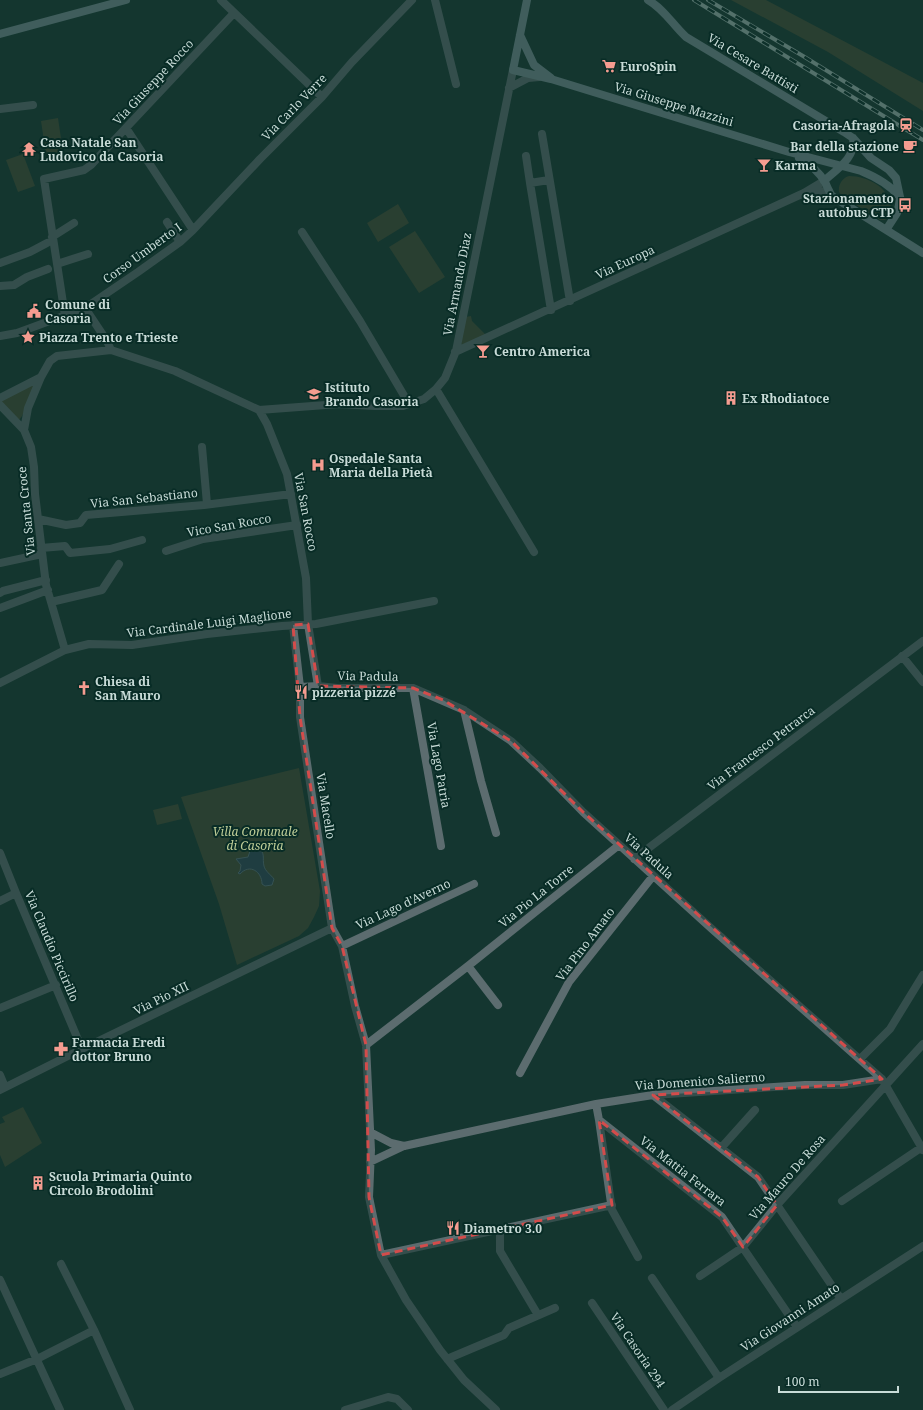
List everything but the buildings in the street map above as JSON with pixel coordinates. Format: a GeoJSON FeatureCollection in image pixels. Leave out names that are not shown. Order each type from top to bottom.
{"type":"FeatureCollection","features":[{"type":"Feature","properties":{"kind":"street"},"geometry":{"type":"LineString","coordinates":[[0,34],[102,4],[126,0]]}},
{"type":"Feature","properties":{"kind":"street"},"geometry":{"type":"LineString","coordinates":[[221,0],[322,97]]}},
{"type":"Feature","properties":{"kind":"street","name":"Via Carlo Verre"},"geometry":{"type":"LineString","coordinates":[[193,230],[260,159],[322,97],[352,62],[412,0]]}},
{"type":"Feature","properties":{"kind":"street"},"geometry":{"type":"LineString","coordinates":[[435,0],[456,84]]}},
{"type":"Feature","properties":{"kind":"street","name":"Via Armando Diaz"},"geometry":{"type":"LineString","coordinates":[[258,410],[339,404],[403,406],[424,399],[436,389],[445,378],[456,352],[527,0]]}},
{"type":"Feature","properties":{"kind":"street","name":"Via Cesare Battisti"},"geometry":{"type":"LineString","coordinates":[[648,0],[658,6],[668,16],[676,28],[686,37],[853,138],[871,158],[892,173],[897,182],[900,197]]}},
{"type":"Feature","properties":{"kind":"street","name":"Via Giuseppe Rocco"},"geometry":{"type":"LineString","coordinates":[[52,237],[44,179],[84,170],[92,164],[234,13]]}},
{"type":"Feature","properties":{"kind":"street","name":"Via Giuseppe Mazzini"},"geometry":{"type":"LineString","coordinates":[[520,35],[534,65],[551,79]]}},
{"type":"Feature","properties":{"kind":"street","name":"Via Giuseppe Mazzini"},"geometry":{"type":"LineString","coordinates":[[513,70],[551,79],[790,152],[872,175],[886,184],[900,197]]}},
{"type":"Feature","properties":{"kind":"street","name":"Via Giuseppe Mazzini"},"geometry":{"type":"LineString","coordinates":[[509,88],[528,78],[540,77]]}},
{"type":"Feature","properties":{"kind":"street"},"geometry":{"type":"LineString","coordinates":[[0,109],[33,105]]}},
{"type":"Feature","properties":{"kind":"street"},"geometry":{"type":"LineString","coordinates":[[126,128],[193,230]]}},
{"type":"Feature","properties":{"kind":"street"},"geometry":{"type":"LineString","coordinates":[[542,134],[570,301]]}},
{"type":"Feature","properties":{"kind":"street"},"geometry":{"type":"LineString","coordinates":[[824,181],[849,157],[853,150],[853,138]]}},
{"type":"Feature","properties":{"kind":"street","name":"Via Giuseppe Mazzini"},"geometry":{"type":"LineString","coordinates":[[790,152],[806,162],[824,181],[829,191]]}},
{"type":"Feature","properties":{"kind":"street"},"geometry":{"type":"LineString","coordinates":[[526,156],[550,310]]}},
{"type":"Feature","properties":{"kind":"street"},"geometry":{"type":"LineString","coordinates":[[530,182],[549,180]]}},
{"type":"Feature","properties":{"kind":"street","name":"Via Europa"},"geometry":{"type":"LineString","coordinates":[[456,352],[804,193],[824,181]]}},
{"type":"Feature","properties":{"kind":"street"},"geometry":{"type":"LineString","coordinates":[[829,191],[832,196],[923,253]]}},
{"type":"Feature","properties":{"kind":"street","name":"Via Europa"},"geometry":{"type":"LineString","coordinates":[[804,193],[829,191]]}},
{"type":"Feature","properties":{"kind":"street"},"geometry":{"type":"LineString","coordinates":[[886,230],[896,213],[900,197]]}},
{"type":"Feature","properties":{"kind":"street"},"geometry":{"type":"LineString","coordinates":[[167,222],[180,242]]}},
{"type":"Feature","properties":{"kind":"street"},"geometry":{"type":"LineString","coordinates":[[65,316],[52,237],[74,223]]}},
{"type":"Feature","properties":{"kind":"street","name":"Corso Umberto I"},"geometry":{"type":"LineString","coordinates":[[85,308],[180,242],[193,230]]}},
{"type":"Feature","properties":{"kind":"street"},"geometry":{"type":"LineString","coordinates":[[302,232],[360,321],[408,404]]}},
{"type":"Feature","properties":{"kind":"street"},"geometry":{"type":"LineString","coordinates":[[0,263],[30,252],[47,243]]}},
{"type":"Feature","properties":{"kind":"street"},"geometry":{"type":"LineString","coordinates":[[57,264],[88,254]]}},
{"type":"Feature","properties":{"kind":"street"},"geometry":{"type":"LineString","coordinates":[[0,286],[14,285],[27,277],[48,269]]}},
{"type":"Feature","properties":{"kind":"street"},"geometry":{"type":"LineString","coordinates":[[0,336],[17,332],[85,308],[107,341],[111,350]]}},
{"type":"Feature","properties":{"kind":"street"},"geometry":{"type":"LineString","coordinates":[[24,430],[28,408],[40,377],[50,361],[57,356],[111,350],[175,371],[258,410]]}},
{"type":"Feature","properties":{"kind":"street"},"geometry":{"type":"LineString","coordinates":[[0,398],[40,377]]}},
{"type":"Feature","properties":{"kind":"street"},"geometry":{"type":"LineString","coordinates":[[436,389],[534,552]]}},
{"type":"Feature","properties":{"kind":"street"},"geometry":{"type":"LineString","coordinates":[[0,406],[24,430]]}},
{"type":"Feature","properties":{"kind":"street","name":"Via San Rocco"},"geometry":{"type":"LineString","coordinates":[[258,410],[267,424],[287,474],[306,578],[308,624],[318,686]]}},
{"type":"Feature","properties":{"kind":"street","name":"Via Santa Croce"},"geometry":{"type":"LineString","coordinates":[[24,430],[30,447],[34,467],[35,494],[46,580],[51,602],[66,650]]}},
{"type":"Feature","properties":{"kind":"street","name":"Via San Sebastiano"},"geometry":{"type":"LineString","coordinates":[[202,447],[208,504]]}},
{"type":"Feature","properties":{"kind":"street","name":"Via San Sebastiano"},"geometry":{"type":"LineString","coordinates":[[38,519],[66,525],[80,523],[86,515],[208,504],[291,494]]}},
{"type":"Feature","properties":{"kind":"street","name":"Vico San Rocco"},"geometry":{"type":"LineString","coordinates":[[166,551],[203,539],[296,525]]}},
{"type":"Feature","properties":{"kind":"street"},"geometry":{"type":"LineString","coordinates":[[0,563],[64,546],[70,554],[110,549],[142,540]]}},
{"type":"Feature","properties":{"kind":"street"},"geometry":{"type":"LineString","coordinates":[[51,602],[102,590],[119,564]]}},
{"type":"Feature","properties":{"kind":"street"},"geometry":{"type":"LineString","coordinates":[[0,593],[46,580]]}},
{"type":"Feature","properties":{"kind":"street"},"geometry":{"type":"LineString","coordinates":[[0,608],[48,590]]}},
{"type":"Feature","properties":{"kind":"street","name":"Via Cardinale Luigi Maglione"},"geometry":{"type":"LineString","coordinates":[[0,683],[66,650],[89,644],[132,645],[207,634],[328,622],[434,601]]}},
{"type":"Feature","properties":{"kind":"street","name":"Via Macello"},"geometry":{"type":"LineString","coordinates":[[293,625],[300,687],[300,717],[332,928]]}},
{"type":"Feature","properties":{"kind":"street","name":"Via Francesco Petrarca"},"geometry":{"type":"LineString","coordinates":[[634,859],[923,641]]}},
{"type":"Feature","properties":{"kind":"street"},"geometry":{"type":"LineString","coordinates":[[902,656],[922,681]]}},
{"type":"Feature","properties":{"kind":"street","name":"Via Padula"},"geometry":{"type":"LineString","coordinates":[[300,687],[414,688],[464,710],[511,741],[583,812],[634,859],[860,1059],[883,1082],[922,1148]]}},
{"type":"Feature","properties":{"kind":"street","name":"Via Lago Patria"},"geometry":{"type":"LineString","coordinates":[[414,688],[441,846]]}},
{"type":"Feature","properties":{"kind":"street"},"geometry":{"type":"LineString","coordinates":[[464,710],[481,781],[496,834]]}},
{"type":"Feature","properties":{"kind":"street","name":"Via Pio La Torre"},"geometry":{"type":"LineString","coordinates":[[366,1045],[468,966],[619,845]]}},
{"type":"Feature","properties":{"kind":"street","name":"Via Claudio Piccirillo"},"geometry":{"type":"LineString","coordinates":[[0,853],[82,1048]]}},
{"type":"Feature","properties":{"kind":"street","name":"Via Pino Amato"},"geometry":{"type":"LineString","coordinates":[[520,1073],[569,982],[653,876]]}},
{"type":"Feature","properties":{"kind":"street","name":"Via Lago d'Averno"},"geometry":{"type":"LineString","coordinates":[[342,946],[474,884]]}},
{"type":"Feature","properties":{"kind":"street"},"geometry":{"type":"LineString","coordinates":[[0,901],[16,892]]}},
{"type":"Feature","properties":{"kind":"street"},"geometry":{"type":"LineString","coordinates":[[332,928],[342,946],[355,1006],[366,1045],[370,1132],[369,1197],[381,1255],[406,1300],[447,1359],[464,1380],[496,1410]]}},
{"type":"Feature","properties":{"kind":"street","name":"Via Pio XII"},"geometry":{"type":"LineString","coordinates":[[3,1088],[82,1048],[332,928]]}},
{"type":"Feature","properties":{"kind":"street"},"geometry":{"type":"LineString","coordinates":[[468,966],[498,1005]]}},
{"type":"Feature","properties":{"kind":"street"},"geometry":{"type":"LineString","coordinates":[[860,1059],[890,1029],[923,975]]}},
{"type":"Feature","properties":{"kind":"street"},"geometry":{"type":"LineString","coordinates":[[0,1008],[56,985]]}},
{"type":"Feature","properties":{"kind":"street","name":"Via Mauro De Rosa"},"geometry":{"type":"LineString","coordinates":[[700,1276],[743,1247],[777,1205],[883,1082],[923,1044]]}},
{"type":"Feature","properties":{"kind":"street"},"geometry":{"type":"LineString","coordinates":[[0,1075],[3,1088]]}},
{"type":"Feature","properties":{"kind":"street","name":"Via Domenico Salierno"},"geometry":{"type":"LineString","coordinates":[[370,1162],[404,1146],[596,1104],[653,1095],[883,1082]]}},
{"type":"Feature","properties":{"kind":"street"},"geometry":{"type":"LineString","coordinates":[[653,1095],[758,1177],[841,1299]]}},
{"type":"Feature","properties":{"kind":"street"},"geometry":{"type":"LineString","coordinates":[[596,1104],[612,1210],[638,1257]]}},
{"type":"Feature","properties":{"kind":"street"},"geometry":{"type":"LineString","coordinates":[[721,1148],[755,1110]]}},
{"type":"Feature","properties":{"kind":"street","name":"Via Mattia Ferrara"},"geometry":{"type":"LineString","coordinates":[[599,1120],[722,1217],[797,1327]]}},
{"type":"Feature","properties":{"kind":"street"},"geometry":{"type":"LineString","coordinates":[[370,1132],[391,1143],[404,1146]]}},
{"type":"Feature","properties":{"kind":"street"},"geometry":{"type":"LineString","coordinates":[[842,1201],[922,1148]]}},
{"type":"Feature","properties":{"kind":"street"},"geometry":{"type":"LineString","coordinates":[[381,1255],[612,1205]]}},
{"type":"Feature","properties":{"kind":"street"},"geometry":{"type":"LineString","coordinates":[[500,1229],[500,1252],[538,1315]]}},
{"type":"Feature","properties":{"kind":"street","name":"Via Giovanni Amato"},"geometry":{"type":"LineString","coordinates":[[672,1410],[923,1246]]}},
{"type":"Feature","properties":{"kind":"street"},"geometry":{"type":"LineString","coordinates":[[62,1264],[130,1410]]}},
{"type":"Feature","properties":{"kind":"street"},"geometry":{"type":"LineString","coordinates":[[652,1278],[719,1378]]}},
{"type":"Feature","properties":{"kind":"street"},"geometry":{"type":"LineString","coordinates":[[0,1280],[60,1410]]}},
{"type":"Feature","properties":{"kind":"street","name":"Via Casoria 294"},"geometry":{"type":"LineString","coordinates":[[592,1302],[664,1410]]}},
{"type":"Feature","properties":{"kind":"street"},"geometry":{"type":"LineString","coordinates":[[447,1359],[504,1335],[509,1328],[555,1308]]}},
{"type":"Feature","properties":{"kind":"street"},"geometry":{"type":"LineString","coordinates":[[0,1374],[37,1359],[94,1330]]}},
{"type":"Feature","properties":{"kind":"street"},"geometry":{"type":"LineString","coordinates":[[345,1410],[388,1397],[398,1399],[408,1410]]}},
{"type":"Feature","properties":{"kind":"highlighted area"},"geometry":{"type":"Polygon","coordinates":[[[308,624],[318,686],[413,688],[443,700],[511,741],[583,812],[882,1079],[843,1085],[653,1095],[758,1177],[777,1205],[743,1247],[722,1217],[599,1120],[612,1205],[381,1255],[369,1197],[366,1045],[342,946],[332,928],[300,717],[293,625],[308,624]]]}},
{"type":"Feature","properties":{"kind":"green space"},"geometry":{"type":"Polygon","coordinates":[[[731,0],[766,0],[923,83],[923,111],[828,52],[731,0]]]}},
{"type":"Feature","properties":{"kind":"green space"},"geometry":{"type":"Polygon","coordinates":[[[58,118],[63,152],[46,155],[41,121],[58,118]]]}},
{"type":"Feature","properties":{"kind":"green space"},"geometry":{"type":"Polygon","coordinates":[[[23,154],[35,186],[18,192],[6,160],[23,154]]]}},
{"type":"Feature","properties":{"kind":"green space"},"geometry":{"type":"Polygon","coordinates":[[[849,176],[860,177],[870,181],[884,191],[888,196],[891,206],[891,212],[885,220],[880,220],[842,196],[839,192],[840,184],[844,178],[849,176]]]}},
{"type":"Feature","properties":{"kind":"green space"},"geometry":{"type":"Polygon","coordinates":[[[398,204],[409,223],[378,242],[367,223],[398,204]]]}},
{"type":"Feature","properties":{"kind":"green space"},"geometry":{"type":"Polygon","coordinates":[[[415,231],[445,277],[419,293],[389,247],[415,231]]]}},
{"type":"Feature","properties":{"kind":"green space"},"geometry":{"type":"Polygon","coordinates":[[[471,316],[472,321],[486,335],[461,345],[465,317],[471,316]]]}},
{"type":"Feature","properties":{"kind":"green space"},"geometry":{"type":"Polygon","coordinates":[[[38,380],[22,416],[19,420],[0,402],[38,380]]]}},
{"type":"Feature","properties":{"kind":"green space","name":"Villa Comunale di Casoria"},"geometry":{"type":"Polygon","coordinates":[[[299,768],[320,891],[319,906],[308,928],[299,936],[237,965],[219,904],[181,797],[299,768]]]}},
{"type":"Feature","properties":{"kind":"green space"},"geometry":{"type":"Polygon","coordinates":[[[178,804],[182,819],[157,825],[153,810],[178,804]]]}},
{"type":"Feature","properties":{"kind":"green space"},"geometry":{"type":"Polygon","coordinates":[[[23,1107],[42,1143],[5,1167],[0,1155],[0,1124],[5,1122],[2,1117],[23,1107]]]}},
{"type":"Feature","properties":{"kind":"water"},"geometry":{"type":"Polygon","coordinates":[[[253,848],[258,848],[262,852],[265,868],[274,879],[272,885],[265,886],[262,884],[260,876],[255,870],[248,869],[240,874],[238,873],[241,865],[236,859],[248,857],[253,848]]]}},
{"type":"Feature","properties":{"kind":"railway"},"geometry":{"type":"LineString","coordinates":[[694,0],[923,140]]}},
{"type":"Feature","properties":{"kind":"railway"},"geometry":{"type":"LineString","coordinates":[[708,0],[803,56],[923,130]]}},
{"type":"Feature","properties":{"kind":"place","name":"EuroSpin"},"geometry":{"type":"Point","coordinates":[609,66]}},
{"type":"Feature","properties":{"kind":"place","name":"Casoria-Afragola"},"geometry":{"type":"Point","coordinates":[906,125]}},
{"type":"Feature","properties":{"kind":"place","name":"Bar della stazione"},"geometry":{"type":"Point","coordinates":[910,146]}},
{"type":"Feature","properties":{"kind":"place","name":"Casa Natale San Ludovico da Casoria"},"geometry":{"type":"Point","coordinates":[29,149]}},
{"type":"Feature","properties":{"kind":"place","name":"Karma"},"geometry":{"type":"Point","coordinates":[764,165]}},
{"type":"Feature","properties":{"kind":"place","name":"Stazionamento autobus CTP"},"geometry":{"type":"Point","coordinates":[905,205]}},
{"type":"Feature","properties":{"kind":"place","name":"Comune di Casoria"},"geometry":{"type":"Point","coordinates":[34,311]}},
{"type":"Feature","properties":{"kind":"place","name":"Piazza Trento e Trieste"},"geometry":{"type":"Point","coordinates":[28,337]}},
{"type":"Feature","properties":{"kind":"place","name":"Centro America"},"geometry":{"type":"Point","coordinates":[483,351]}},
{"type":"Feature","properties":{"kind":"place","name":"Istituto Brando Casoria"},"geometry":{"type":"Point","coordinates":[314,394]}},
{"type":"Feature","properties":{"kind":"place","name":"Ex Rhodiatoce"},"geometry":{"type":"Point","coordinates":[731,398]}},
{"type":"Feature","properties":{"kind":"place","name":"Ospedale Santa Maria della Pietà"},"geometry":{"type":"Point","coordinates":[318,465]}},
{"type":"Feature","properties":{"kind":"place","name":"Chiesa di San Mauro"},"geometry":{"type":"Point","coordinates":[84,688]}},
{"type":"Feature","properties":{"kind":"place","name":"pizzeria pizzé"},"geometry":{"type":"Point","coordinates":[301,692]}},
{"type":"Feature","properties":{"kind":"place","name":"Farmacia Eredi dottor Bruno"},"geometry":{"type":"Point","coordinates":[61,1049]}},
{"type":"Feature","properties":{"kind":"place","name":"Scuola Primaria Quinto Circolo Brodolini"},"geometry":{"type":"Point","coordinates":[38,1183]}},
{"type":"Feature","properties":{"kind":"place","name":"Diametro 3.0"},"geometry":{"type":"Point","coordinates":[453,1228]}}]}
